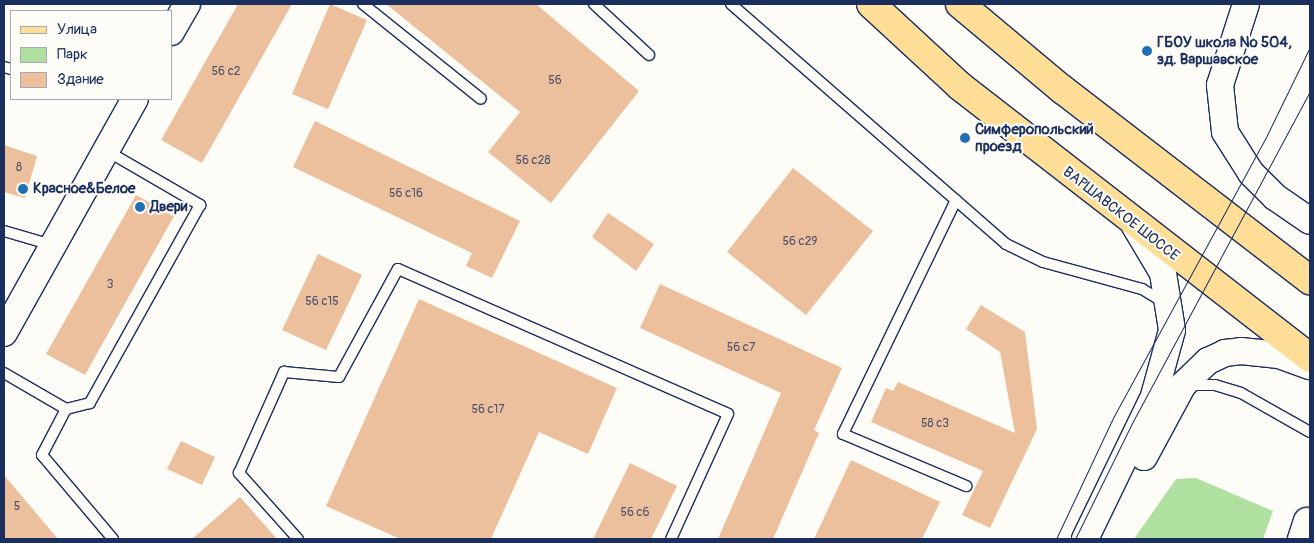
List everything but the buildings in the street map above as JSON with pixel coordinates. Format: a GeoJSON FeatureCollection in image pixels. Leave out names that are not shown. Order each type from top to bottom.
{"type":"FeatureCollection","features":[{"type":"Feature","properties":{"kind":"main road"},"geometry":{"type":"LineString","coordinates":[[172,30],[187,4]]}},
{"type":"Feature","properties":{"kind":"main road","name":"ВАРШАВСКОЕ ШОССЕ"},"geometry":{"type":"LineString","coordinates":[[871,4],[961,87],[1135,226],[1310,358]]}},
{"type":"Feature","properties":{"kind":"main road"},"geometry":{"type":"LineString","coordinates":[[1246,4],[1220,85],[1225,132],[1251,173],[1276,197],[1310,221]]}},
{"type":"Feature","properties":{"kind":"main road"},"geometry":{"type":"LineString","coordinates":[[967,6],[1062,90],[1310,280]]}},
{"type":"Feature","properties":{"kind":"main road"},"geometry":{"type":"LineString","coordinates":[[4,334],[107,151],[129,100]]}},
{"type":"Feature","properties":{"kind":"main road"},"geometry":{"type":"LineString","coordinates":[[1085,539],[1154,396],[1172,330],[1163,273],[1135,226]]}},
{"type":"Feature","properties":{"kind":"main road"},"geometry":{"type":"LineString","coordinates":[[1105,539],[1183,385],[1208,361],[1225,353],[1279,355],[1310,366]]}},
{"type":"Feature","properties":{"kind":"lane"},"geometry":{"type":"LineString","coordinates":[[364,4],[481,100]]}},
{"type":"Feature","properties":{"kind":"lane"},"geometry":{"type":"LineString","coordinates":[[594,4],[649,55]]}},
{"type":"Feature","properties":{"kind":"lane"},"geometry":{"type":"LineString","coordinates":[[731,4],[1006,244],[1043,262],[1142,289],[1168,304]]}},
{"type":"Feature","properties":{"kind":"lane"},"geometry":{"type":"LineString","coordinates":[[4,373],[66,409],[90,403],[200,205],[107,151]]}},
{"type":"Feature","properties":{"kind":"lane"},"geometry":{"type":"LineString","coordinates":[[956,200],[842,434],[966,486]]}},
{"type":"Feature","properties":{"kind":"lane"},"geometry":{"type":"LineString","coordinates":[[4,231],[53,246]]}},
{"type":"Feature","properties":{"kind":"lane"},"geometry":{"type":"LineString","coordinates":[[298,539],[239,472],[284,372],[339,377],[398,269],[728,414],[671,539]]}},
{"type":"Feature","properties":{"kind":"lane"},"geometry":{"type":"LineString","coordinates":[[1154,396],[1183,385],[1215,385],[1241,393],[1310,432]]}},
{"type":"Feature","properties":{"kind":"lane"},"geometry":{"type":"LineString","coordinates":[[66,409],[42,455],[112,539]]}},
{"type":"Feature","properties":{"kind":"green space"},"geometry":{"type":"Polygon","coordinates":[[[1196,478],[1273,511],[1263,539],[1134,539],[1176,479],[1196,478]]]}},
{"type":"Feature","properties":{"kind":"tram line"},"geometry":{"type":"LineString","coordinates":[[1056,539],[1114,416],[1267,135],[1310,47]]}},
{"type":"Feature","properties":{"kind":"tram line"},"geometry":{"type":"LineString","coordinates":[[1075,539],[1131,425],[1310,91]]}},
{"type":"Feature","properties":{"kind":"place","name":"ГБОУ школа № 504, зд. Варшавское"},"geometry":{"type":"Point","coordinates":[1147,51]}},
{"type":"Feature","properties":{"kind":"place","name":"Симферопольский проезд"},"geometry":{"type":"Point","coordinates":[965,138]}},
{"type":"Feature","properties":{"kind":"place","name":"Красное&Белое"},"geometry":{"type":"Point","coordinates":[23,189]}},
{"type":"Feature","properties":{"kind":"place","name":"Двери"},"geometry":{"type":"Point","coordinates":[140,207]}}]}
